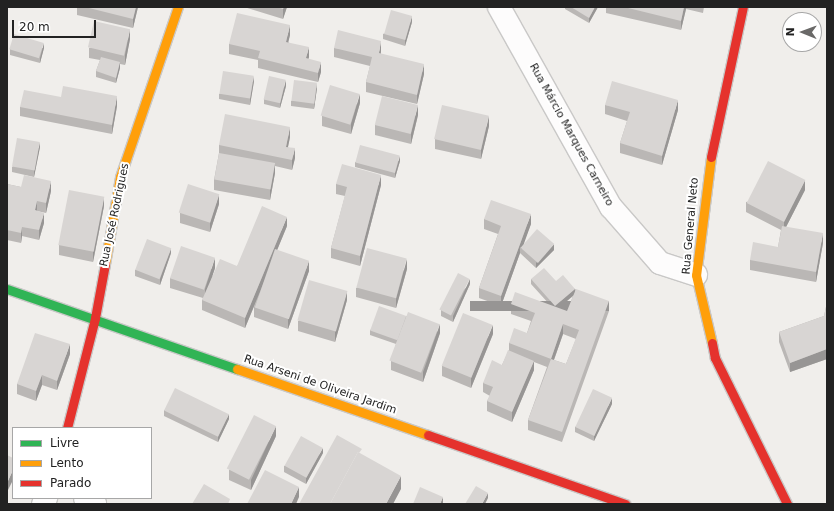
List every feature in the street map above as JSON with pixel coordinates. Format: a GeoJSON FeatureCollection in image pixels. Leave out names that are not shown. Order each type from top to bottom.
{"type":"FeatureCollection","features":[{"type":"Feature","properties":{"kind":"street","name":"Rua José Rodrigues"},"geometry":{"type":"LineString","coordinates":[[67,427],[95,318],[120,177],[178,7]]}},
{"type":"Feature","properties":{"kind":"street","name":"Rua Márcio Marques Carneiro"},"geometry":{"type":"LineString","coordinates":[[499,7],[611,207],[660,263],[696,275]]}},
{"type":"Feature","properties":{"kind":"street","name":"Rua General Neto"},"geometry":{"type":"LineString","coordinates":[[744,7],[708,173],[696,275],[715,358],[784,503]]}},
{"type":"Feature","properties":{"kind":"street","name":"Rua Arseni de Oliveira Jardim"},"geometry":{"type":"LineString","coordinates":[[7,289],[95,318],[625,504]]}},
{"type":"Feature","properties":{"kind":"building"},"geometry":{"type":"Polygon","coordinates":[[[85,7],[136,7],[133,19],[85,7]]]}},
{"type":"Feature","properties":{"kind":"building"},"geometry":{"type":"Polygon","coordinates":[[[571,7],[595,7],[589,18],[571,7]]]}},
{"type":"Feature","properties":{"kind":"building"},"geometry":{"type":"Polygon","coordinates":[[[624,7],[684,7],[681,21],[624,7]]]}},
{"type":"Feature","properties":{"kind":"building"},"geometry":{"type":"Polygon","coordinates":[[[391,10],[412,16],[405,40],[384,34],[391,10]]]}},
{"type":"Feature","properties":{"kind":"building"},"geometry":{"type":"Polygon","coordinates":[[[237,13],[290,25],[286,42],[309,47],[306,58],[321,62],[318,73],[258,58],[260,51],[229,44],[237,13]]]}},
{"type":"Feature","properties":{"kind":"building"},"geometry":{"type":"Polygon","coordinates":[[[94,21],[130,29],[124,56],[88,47],[94,21]]]}},
{"type":"Feature","properties":{"kind":"building"},"geometry":{"type":"Polygon","coordinates":[[[338,30],[381,41],[379,53],[424,64],[417,95],[366,82],[372,57],[334,48],[338,30]]]}},
{"type":"Feature","properties":{"kind":"building"},"geometry":{"type":"Polygon","coordinates":[[[14,34],[44,43],[39,58],[9,49],[14,34]]]}},
{"type":"Feature","properties":{"kind":"building"},"geometry":{"type":"Polygon","coordinates":[[[101,57],[120,62],[116,78],[96,71],[101,57]]]}},
{"type":"Feature","properties":{"kind":"building"},"geometry":{"type":"Polygon","coordinates":[[[223,71],[254,76],[250,99],[219,94],[223,71]]]}},
{"type":"Feature","properties":{"kind":"building"},"geometry":{"type":"Polygon","coordinates":[[[269,76],[286,80],[280,103],[264,99],[269,76]]]}},
{"type":"Feature","properties":{"kind":"building"},"geometry":{"type":"Polygon","coordinates":[[[294,80],[317,83],[314,104],[291,101],[294,80]]]}},
{"type":"Feature","properties":{"kind":"building"},"geometry":{"type":"Polygon","coordinates":[[[612,81],[678,100],[662,156],[620,143],[630,112],[605,105],[612,81]]]}},
{"type":"Feature","properties":{"kind":"building"},"geometry":{"type":"Polygon","coordinates":[[[330,85],[360,94],[350,125],[321,116],[330,85]]]}},
{"type":"Feature","properties":{"kind":"building"},"geometry":{"type":"Polygon","coordinates":[[[63,86],[117,96],[112,125],[20,107],[24,90],[61,97],[63,86]]]}},
{"type":"Feature","properties":{"kind":"building"},"geometry":{"type":"Polygon","coordinates":[[[382,96],[418,105],[411,134],[375,125],[382,96]]]}},
{"type":"Feature","properties":{"kind":"building"},"geometry":{"type":"Polygon","coordinates":[[[442,105],[489,116],[481,150],[434,139],[442,105]]]}},
{"type":"Feature","properties":{"kind":"building"},"geometry":{"type":"Polygon","coordinates":[[[225,114],[290,127],[286,147],[295,148],[292,160],[219,145],[225,114]]]}},
{"type":"Feature","properties":{"kind":"building"},"geometry":{"type":"Polygon","coordinates":[[[17,138],[40,142],[35,171],[12,167],[17,138]]]}},
{"type":"Feature","properties":{"kind":"building"},"geometry":{"type":"Polygon","coordinates":[[[360,145],[400,156],[395,173],[355,162],[360,145]]]}},
{"type":"Feature","properties":{"kind":"building"},"geometry":{"type":"Polygon","coordinates":[[[219,153],[275,163],[270,189],[214,180],[219,153]]]}},
{"type":"Feature","properties":{"kind":"building"},"geometry":{"type":"Polygon","coordinates":[[[768,161],[805,180],[784,222],[747,203],[768,161]]]}},
{"type":"Feature","properties":{"kind":"building"},"geometry":{"type":"Polygon","coordinates":[[[342,164],[381,175],[360,256],[331,248],[347,187],[336,184],[342,164]]]}},
{"type":"Feature","properties":{"kind":"building"},"geometry":{"type":"Polygon","coordinates":[[[24,175],[51,181],[46,203],[37,201],[35,210],[44,213],[39,230],[22,227],[21,233],[7,230],[7,184],[21,187],[24,175]]]}},
{"type":"Feature","properties":{"kind":"building"},"geometry":{"type":"Polygon","coordinates":[[[188,184],[219,194],[210,223],[179,213],[188,184]]]}},
{"type":"Feature","properties":{"kind":"building"},"geometry":{"type":"Polygon","coordinates":[[[69,190],[104,197],[94,252],[58,245],[69,190]]]}},
{"type":"Feature","properties":{"kind":"building"},"geometry":{"type":"Polygon","coordinates":[[[491,200],[531,214],[501,296],[479,288],[501,226],[484,219],[491,200]]]}},
{"type":"Feature","properties":{"kind":"building"},"geometry":{"type":"Polygon","coordinates":[[[262,206],[287,217],[245,318],[202,300],[220,259],[237,266],[262,206]]]}},
{"type":"Feature","properties":{"kind":"building"},"geometry":{"type":"Polygon","coordinates":[[[782,226],[823,233],[816,272],[750,260],[753,242],[778,247],[782,226]]]}},
{"type":"Feature","properties":{"kind":"building"},"geometry":{"type":"Polygon","coordinates":[[[537,229],[554,244],[538,263],[521,248],[537,229]]]}},
{"type":"Feature","properties":{"kind":"building"},"geometry":{"type":"Polygon","coordinates":[[[147,239],[171,248],[159,279],[135,270],[147,239]]]}},
{"type":"Feature","properties":{"kind":"building"},"geometry":{"type":"Polygon","coordinates":[[[181,246],[215,258],[204,290],[170,278],[181,246]]]}},
{"type":"Feature","properties":{"kind":"building"},"geometry":{"type":"Polygon","coordinates":[[[367,248],[407,259],[396,298],[356,288],[367,248]]]}},
{"type":"Feature","properties":{"kind":"building"},"geometry":{"type":"Polygon","coordinates":[[[275,249],[309,261],[289,319],[255,308],[275,249]]]}},
{"type":"Feature","properties":{"kind":"building"},"geometry":{"type":"Polygon","coordinates":[[[544,268],[556,281],[563,275],[575,289],[555,306],[531,279],[544,268]]]}},
{"type":"Feature","properties":{"kind":"building"},"geometry":{"type":"Polygon","coordinates":[[[458,273],[470,279],[451,315],[439,310],[458,273]]]}},
{"type":"Feature","properties":{"kind":"building"},"geometry":{"type":"Polygon","coordinates":[[[309,280],[347,291],[336,331],[297,320],[309,280]]]}},
{"type":"Feature","properties":{"kind":"building"},"geometry":{"type":"Polygon","coordinates":[[[576,289],[609,301],[562,432],[528,420],[551,359],[509,343],[514,328],[527,333],[535,313],[511,304],[515,292],[567,311],[576,289]],[[563,324],[551,359],[566,364],[579,330],[563,324]]]}},
{"type":"Feature","properties":{"kind":"building"},"geometry":{"type":"Polygon","coordinates":[[[827,302],[827,349],[790,363],[779,332],[824,316],[827,302]]]}},
{"type":"Feature","properties":{"kind":"building"},"geometry":{"type":"Polygon","coordinates":[[[379,306],[406,316],[397,340],[370,330],[379,306]]]}},
{"type":"Feature","properties":{"kind":"building"},"geometry":{"type":"Polygon","coordinates":[[[408,312],[440,324],[421,373],[389,361],[408,312]]]}},
{"type":"Feature","properties":{"kind":"building"},"geometry":{"type":"Polygon","coordinates":[[[463,313],[493,325],[471,378],[442,366],[463,313]]]}},
{"type":"Feature","properties":{"kind":"building"},"geometry":{"type":"Polygon","coordinates":[[[35,333],[70,344],[57,381],[42,375],[36,391],[17,384],[35,333]]]}},
{"type":"Feature","properties":{"kind":"building"},"geometry":{"type":"Polygon","coordinates":[[[508,350],[534,361],[512,412],[487,401],[493,387],[483,383],[492,360],[502,365],[508,350]]]}},
{"type":"Feature","properties":{"kind":"building"},"geometry":{"type":"Polygon","coordinates":[[[175,388],[229,414],[218,437],[164,410],[175,388]]]}},
{"type":"Feature","properties":{"kind":"building"},"geometry":{"type":"Polygon","coordinates":[[[593,389],[612,398],[594,436],[575,427],[593,389]]]}},
{"type":"Feature","properties":{"kind":"building"},"geometry":{"type":"Polygon","coordinates":[[[254,415],[276,426],[249,480],[227,468],[254,415]]]}},
{"type":"Feature","properties":{"kind":"building"},"geometry":{"type":"Polygon","coordinates":[[[337,435],[362,449],[359,453],[358,452],[330,504],[299,504],[337,435]]]}},
{"type":"Feature","properties":{"kind":"building"},"geometry":{"type":"Polygon","coordinates":[[[301,436],[323,448],[306,478],[285,466],[301,436]]]}},
{"type":"Feature","properties":{"kind":"building"},"geometry":{"type":"Polygon","coordinates":[[[358,452],[401,476],[386,504],[330,504],[358,452]]]}},
{"type":"Feature","properties":{"kind":"building"},"geometry":{"type":"Polygon","coordinates":[[[7,455],[12,458],[12,472],[7,483],[7,455]]]}},
{"type":"Feature","properties":{"kind":"building"},"geometry":{"type":"Polygon","coordinates":[[[265,470],[299,487],[291,504],[247,504],[265,470]]]}},
{"type":"Feature","properties":{"kind":"building"},"geometry":{"type":"Polygon","coordinates":[[[204,484],[230,499],[228,504],[192,504],[204,484]]]}},
{"type":"Feature","properties":{"kind":"building"},"geometry":{"type":"Polygon","coordinates":[[[476,486],[488,493],[482,504],[465,504],[476,486]]]}},
{"type":"Feature","properties":{"kind":"building"},"geometry":{"type":"Polygon","coordinates":[[[420,487],[443,497],[440,504],[413,504],[420,487]]]}},
{"type":"Feature","properties":{"kind":"traffic: fast"},"geometry":{"type":"LineString","coordinates":[[7,289],[237,369]]}},
{"type":"Feature","properties":{"kind":"traffic: slow"},"geometry":{"type":"LineString","coordinates":[[105,264],[120,177],[178,7]]}},
{"type":"Feature","properties":{"kind":"traffic: slow"},"geometry":{"type":"LineString","coordinates":[[711,157],[696,275],[712,343]]}},
{"type":"Feature","properties":{"kind":"traffic: slow"},"geometry":{"type":"LineString","coordinates":[[237,369],[428,435]]}},
{"type":"Feature","properties":{"kind":"traffic: jam"},"geometry":{"type":"LineString","coordinates":[[711,157],[743,7]]}},
{"type":"Feature","properties":{"kind":"traffic: jam"},"geometry":{"type":"LineString","coordinates":[[67,427],[95,318],[105,264]]}},
{"type":"Feature","properties":{"kind":"traffic: jam"},"geometry":{"type":"LineString","coordinates":[[712,343],[715,358],[787,504]]}},
{"type":"Feature","properties":{"kind":"traffic: jam"},"geometry":{"type":"LineString","coordinates":[[428,435],[625,504]]}}]}
